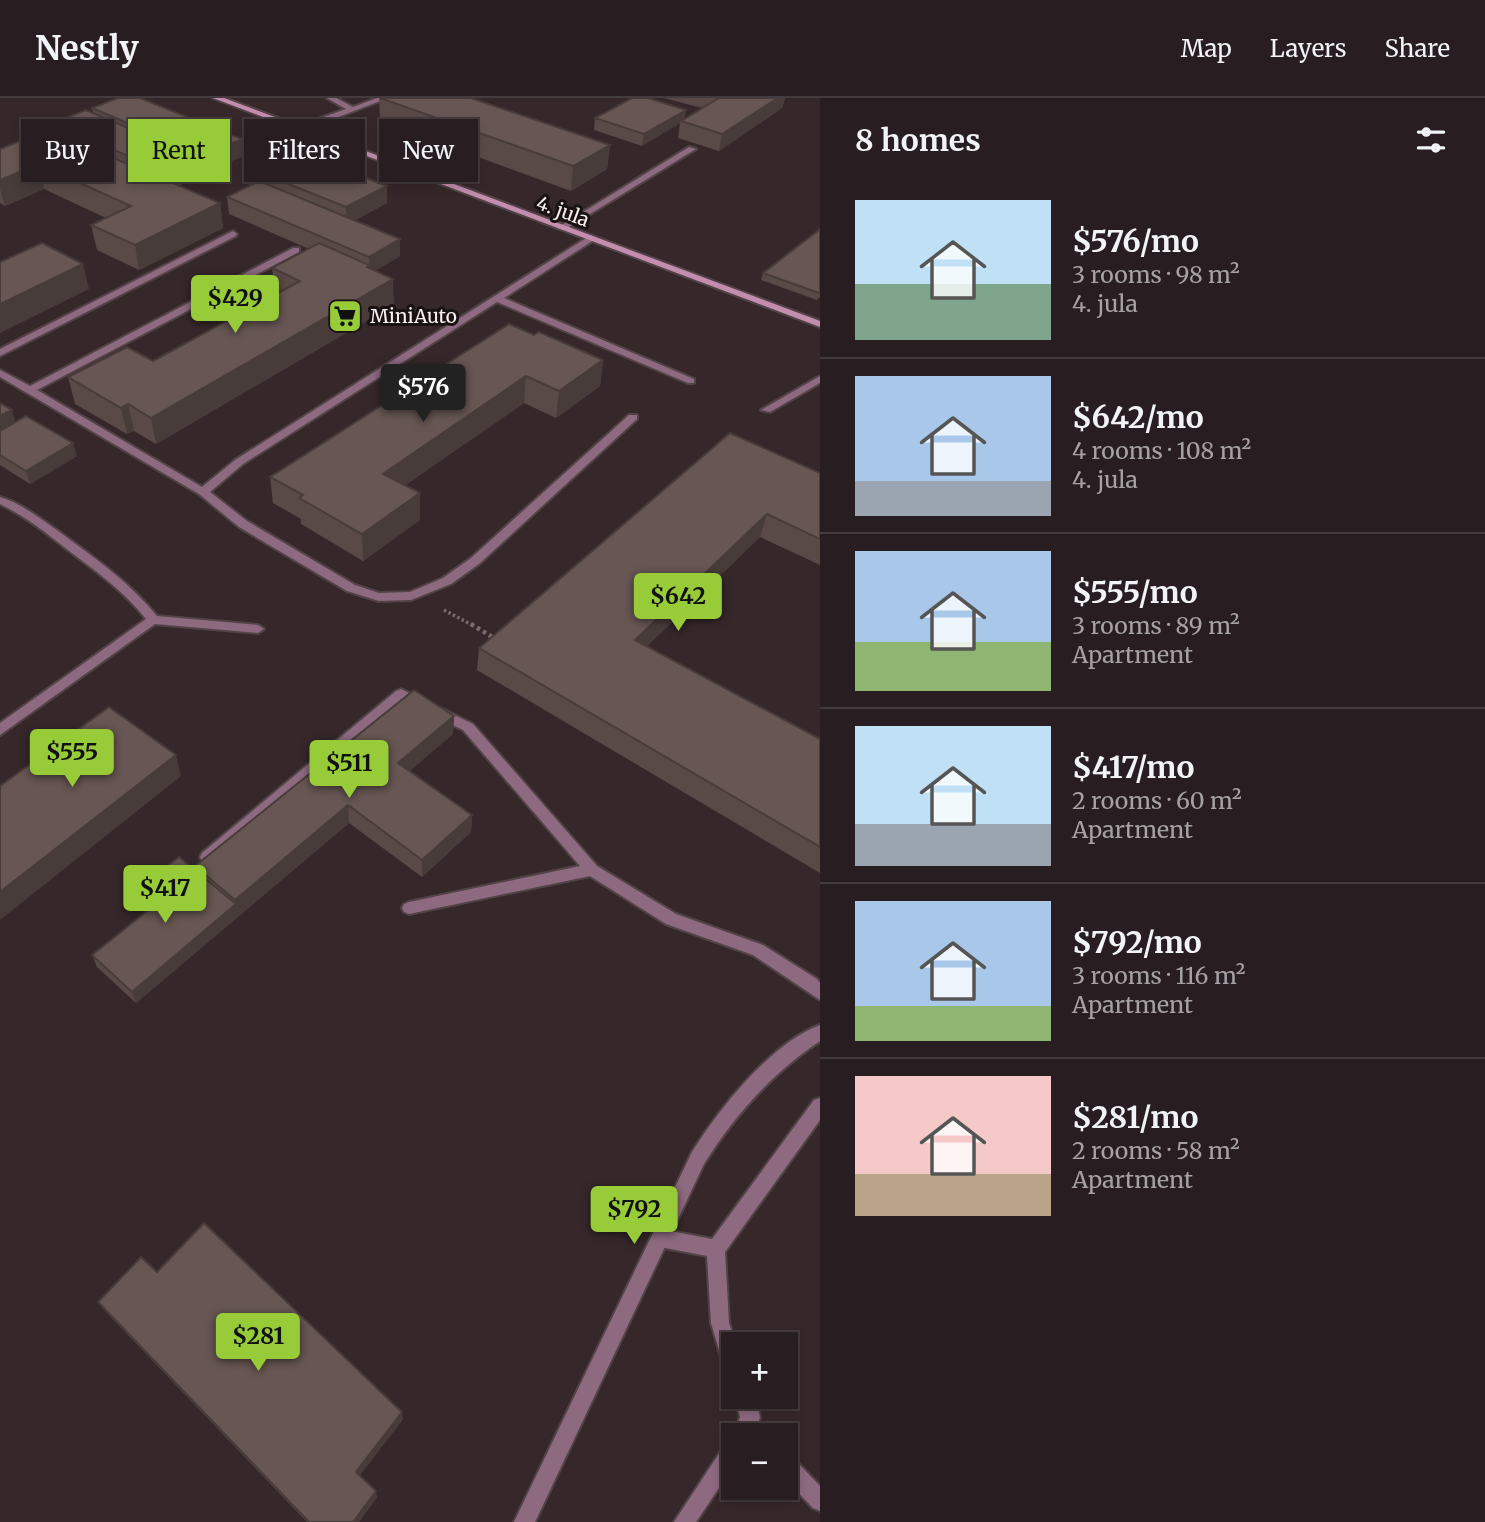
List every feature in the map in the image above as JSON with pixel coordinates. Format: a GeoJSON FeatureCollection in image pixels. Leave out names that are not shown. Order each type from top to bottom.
{"type":"FeatureCollection","features":[{"type":"Feature","properties":{"kind":"main road","name":"4. jula"},"geometry":{"type":"LineString","coordinates":[[217,98],[269,119]]}},
{"type":"Feature","properties":{"kind":"main road","name":"4. jula"},"geometry":{"type":"LineString","coordinates":[[365,156],[820,324]]}},
{"type":"Feature","properties":{"kind":"street"},"geometry":{"type":"LineString","coordinates":[[331,98],[351,109]]}},
{"type":"Feature","properties":{"kind":"street"},"geometry":{"type":"LineString","coordinates":[[325,119],[384,98]]}},
{"type":"Feature","properties":{"kind":"street"},"geometry":{"type":"LineString","coordinates":[[561,228],[692,149]]}},
{"type":"Feature","properties":{"kind":"street"},"geometry":{"type":"LineString","coordinates":[[0,353],[233,234]]}},
{"type":"Feature","properties":{"kind":"street"},"geometry":{"type":"LineString","coordinates":[[203,492],[239,462],[591,238]]}},
{"type":"Feature","properties":{"kind":"street"},"geometry":{"type":"LineString","coordinates":[[30,390],[296,250]]}},
{"type":"Feature","properties":{"kind":"street"},"geometry":{"type":"LineString","coordinates":[[497,298],[691,381]]}},
{"type":"Feature","properties":{"kind":"street"},"geometry":{"type":"LineString","coordinates":[[0,373],[203,492],[243,524],[351,588],[379,597],[411,596],[447,581],[475,561],[633,417]]}},
{"type":"Feature","properties":{"kind":"street"},"geometry":{"type":"LineString","coordinates":[[766,410],[820,379]]}},
{"type":"Feature","properties":{"kind":"street"},"geometry":{"type":"LineString","coordinates":[[0,500],[22,511],[122,584],[138,599],[153,620]]}},
{"type":"Feature","properties":{"kind":"street"},"geometry":{"type":"LineString","coordinates":[[0,730],[153,620],[258,629]]}},
{"type":"Feature","properties":{"kind":"street"},"geometry":{"type":"LineString","coordinates":[[207,856],[401,694],[468,727],[592,870],[671,919],[758,950],[811,984],[820,993]]}},
{"type":"Feature","properties":{"kind":"street"},"geometry":{"type":"LineString","coordinates":[[0,711],[14,720]]}},
{"type":"Feature","properties":{"kind":"street"},"geometry":{"type":"LineString","coordinates":[[410,908],[592,870]]}},
{"type":"Feature","properties":{"kind":"street"},"geometry":{"type":"LineString","coordinates":[[524,1522],[698,1158],[719,1122],[760,1075],[820,1032]]}},
{"type":"Feature","properties":{"kind":"street"},"geometry":{"type":"LineString","coordinates":[[723,1332],[716,1249],[820,1106]]}},
{"type":"Feature","properties":{"kind":"street"},"geometry":{"type":"LineString","coordinates":[[660,1238],[716,1249]]}},
{"type":"Feature","properties":{"kind":"street"},"geometry":{"type":"LineString","coordinates":[[684,1522],[721,1468]]}},
{"type":"Feature","properties":{"kind":"street"},"geometry":{"type":"LineString","coordinates":[[798,1478],[820,1501]]}},
{"type":"Feature","properties":{"kind":"path"},"geometry":{"type":"LineString","coordinates":[[411,596],[460,617],[507,646]]}},
{"type":"Feature","properties":{"kind":"building"},"geometry":{"type":"Polygon","coordinates":[[[118,98],[140,98],[192,119],[128,119],[128,123],[92,108],[118,98]]]}},
{"type":"Feature","properties":{"kind":"building"},"geometry":{"type":"Polygon","coordinates":[[[380,98],[471,98],[610,145],[573,166],[478,133],[478,119],[440,119],[380,98]]]}},
{"type":"Feature","properties":{"kind":"building"},"geometry":{"type":"Polygon","coordinates":[[[632,98],[648,98],[686,110],[644,134],[595,118],[632,98]]]}},
{"type":"Feature","properties":{"kind":"building"},"geometry":{"type":"Polygon","coordinates":[[[719,98],[778,98],[722,134],[681,121],[719,98]]]}},
{"type":"Feature","properties":{"kind":"building"},"geometry":{"type":"Polygon","coordinates":[[[86,110],[107,119],[63,119],[86,110]]]}},
{"type":"Feature","properties":{"kind":"building"},"geometry":{"type":"Polygon","coordinates":[[[114,122],[128,128],[128,156],[114,150],[114,122]]]}},
{"type":"Feature","properties":{"kind":"building"},"geometry":{"type":"Polygon","coordinates":[[[230,134],[242,139],[230,144],[230,134]]]}},
{"type":"Feature","properties":{"kind":"building"},"geometry":{"type":"Polygon","coordinates":[[[21,141],[21,171],[0,180],[0,149],[21,141]]]}},
{"type":"Feature","properties":{"kind":"building"},"geometry":{"type":"Polygon","coordinates":[[[114,158],[128,164],[128,182],[170,182],[220,203],[135,245],[91,225],[131,206],[78,182],[114,182],[114,158]]]}},
{"type":"Feature","properties":{"kind":"building"},"geometry":{"type":"Polygon","coordinates":[[[365,178],[387,186],[346,207],[283,182],[365,182],[365,178]]]}},
{"type":"Feature","properties":{"kind":"building"},"geometry":{"type":"Polygon","coordinates":[[[261,182],[400,239],[369,257],[227,197],[261,182]]]}},
{"type":"Feature","properties":{"kind":"building"},"geometry":{"type":"Polygon","coordinates":[[[820,229],[819,293],[763,273],[820,229]]]}},
{"type":"Feature","properties":{"kind":"building"},"geometry":{"type":"Polygon","coordinates":[[[42,243],[83,264],[0,304],[0,262],[42,243]]]}},
{"type":"Feature","properties":{"kind":"building"},"geometry":{"type":"Polygon","coordinates":[[[319,243],[393,279],[151,418],[128,404],[121,408],[68,377],[127,347],[153,361],[300,281],[272,268],[319,243]]]}},
{"type":"Feature","properties":{"kind":"building"},"geometry":{"type":"Polygon","coordinates":[[[509,324],[534,335],[539,332],[603,360],[559,391],[526,376],[383,474],[420,493],[362,534],[299,498],[303,495],[270,477],[509,324]]]}},
{"type":"Feature","properties":{"kind":"building"},"geometry":{"type":"Polygon","coordinates":[[[0,403],[12,410],[0,416],[0,403]]]}},
{"type":"Feature","properties":{"kind":"building"},"geometry":{"type":"Polygon","coordinates":[[[26,416],[73,443],[26,471],[0,455],[0,431],[26,416]]]}},
{"type":"Feature","properties":{"kind":"building"},"geometry":{"type":"Polygon","coordinates":[[[730,433],[820,473],[820,539],[767,514],[635,640],[820,739],[820,847],[479,648],[730,433]]]}},
{"type":"Feature","properties":{"kind":"building"},"geometry":{"type":"Polygon","coordinates":[[[414,690],[454,716],[398,763],[472,815],[422,860],[348,805],[235,900],[195,866],[414,690]]]}},
{"type":"Feature","properties":{"kind":"building"},"geometry":{"type":"Polygon","coordinates":[[[109,707],[176,755],[0,892],[0,786],[109,707]]]}},
{"type":"Feature","properties":{"kind":"building"},"geometry":{"type":"Polygon","coordinates":[[[179,857],[236,904],[132,992],[92,955],[167,895],[149,880],[179,857]]]}},
{"type":"Feature","properties":{"kind":"building"},"geometry":{"type":"Polygon","coordinates":[[[204,1223],[402,1412],[356,1472],[376,1491],[353,1522],[309,1522],[98,1302],[141,1257],[157,1272],[204,1223]]]}},
{"type":"Feature","properties":{"kind":"place","name":"MiniAuto"},"geometry":{"type":"Point","coordinates":[345,316]}}]}
